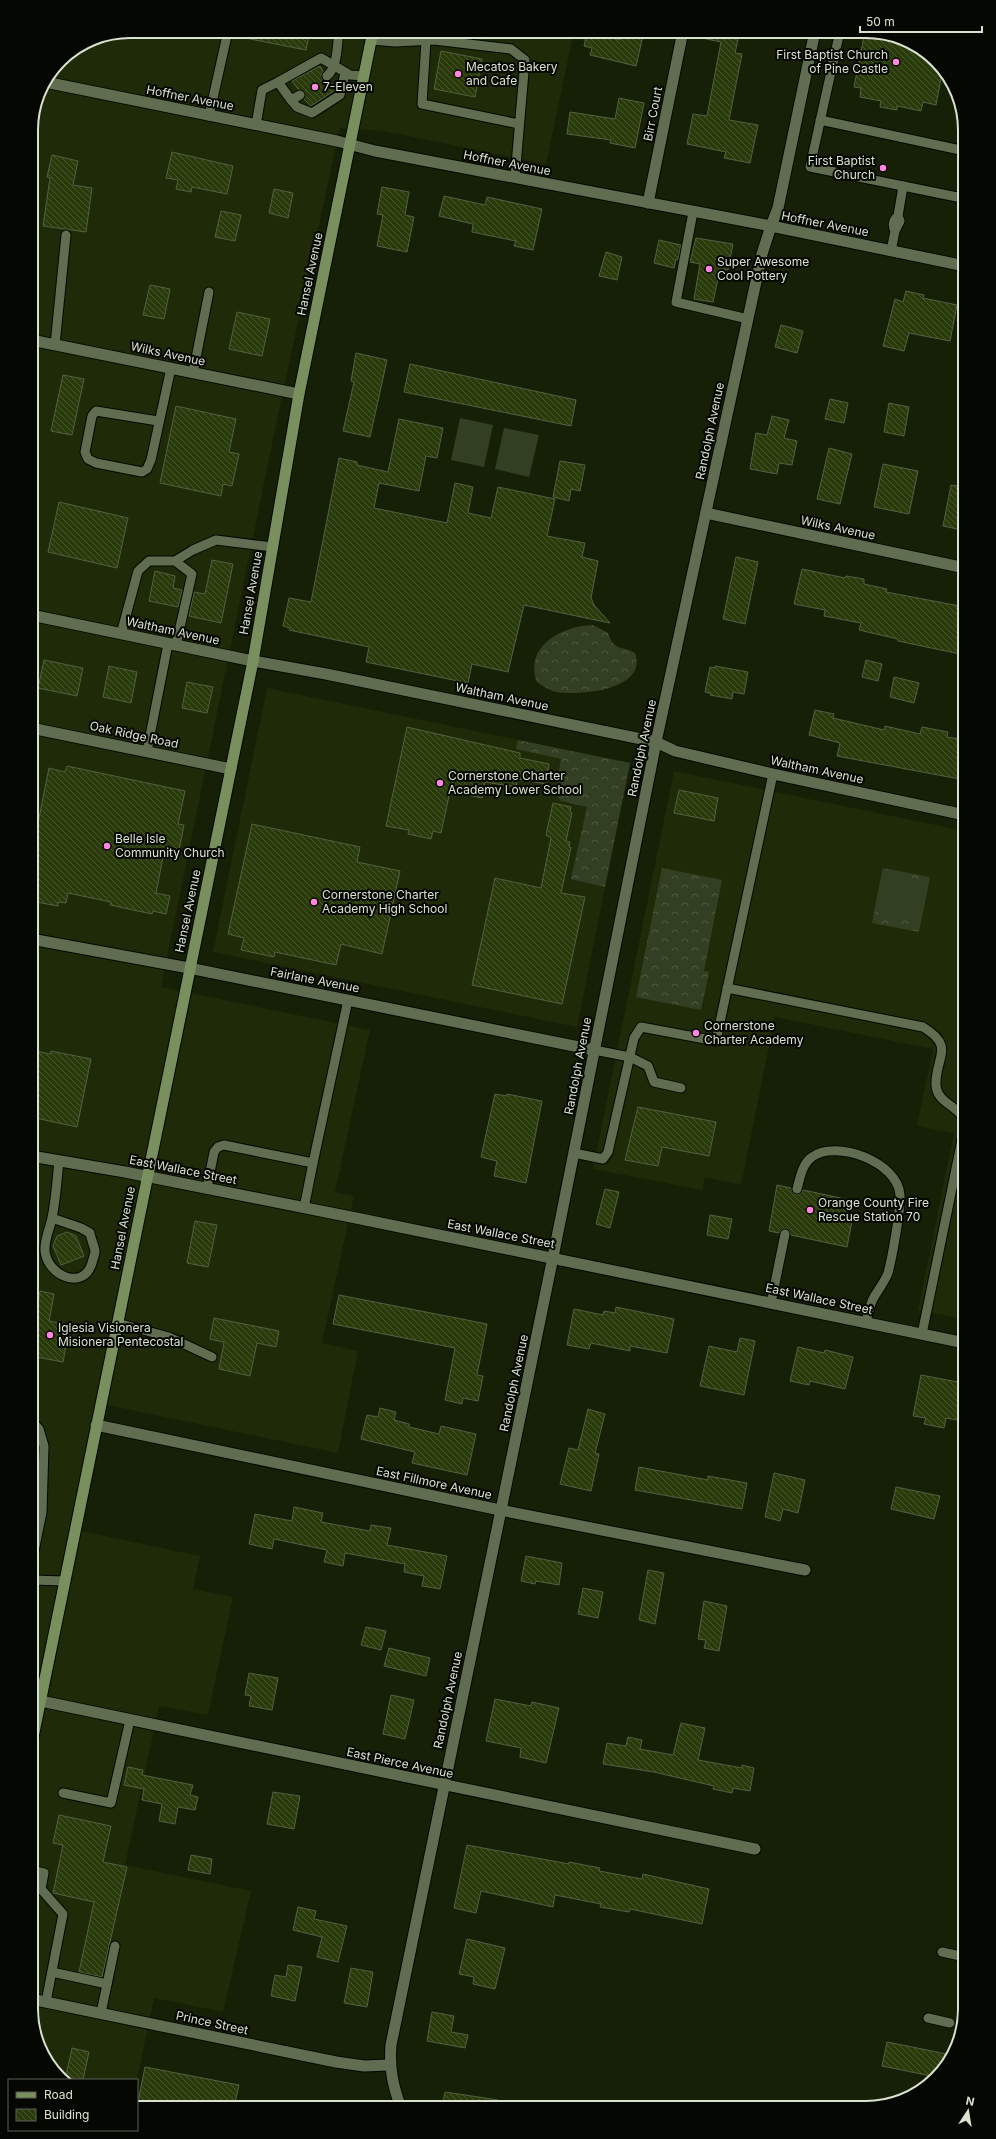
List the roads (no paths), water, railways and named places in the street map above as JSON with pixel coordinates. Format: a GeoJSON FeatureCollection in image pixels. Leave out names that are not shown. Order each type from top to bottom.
{"type":"FeatureCollection","features":[{"type":"Feature","properties":{"kind":"main road","name":"Hansel Avenue"},"geometry":{"type":"LineString","coordinates":[[38,1692],[65,1581],[189,968],[253,661],[300,394],[371,38]]}},
{"type":"Feature","properties":{"kind":"street","name":"Birr Court"},"geometry":{"type":"LineString","coordinates":[[648,203],[682,38]]}},
{"type":"Feature","properties":{"kind":"street","name":"Randolph Avenue"},"geometry":{"type":"LineString","coordinates":[[399,2101],[389,2065],[391,2045],[443,1785],[553,1258],[656,742],[762,254],[778,208],[814,38]]}},
{"type":"Feature","properties":{"kind":"street","name":"Hoffner Avenue"},"geometry":{"type":"LineString","coordinates":[[52,82],[351,145],[771,226],[958,265]]}},
{"type":"Feature","properties":{"kind":"street","name":"Wilks Avenue"},"geometry":{"type":"LineString","coordinates":[[38,341],[300,394]]}},
{"type":"Feature","properties":{"kind":"street","name":"Wilks Avenue"},"geometry":{"type":"LineString","coordinates":[[706,513],[958,567]]}},
{"type":"Feature","properties":{"kind":"street","name":"Waltham Avenue"},"geometry":{"type":"LineString","coordinates":[[38,617],[253,661],[326,674],[656,742],[675,751],[773,774],[958,814]]}},
{"type":"Feature","properties":{"kind":"street","name":"Oak Ridge Road"},"geometry":{"type":"LineString","coordinates":[[38,729],[231,769]]}},
{"type":"Feature","properties":{"kind":"street","name":"Fairlane Avenue"},"geometry":{"type":"LineString","coordinates":[[38,940],[189,968],[594,1050]]}},
{"type":"Feature","properties":{"kind":"street","name":"East Wallace Street"},"geometry":{"type":"LineString","coordinates":[[38,1157],[207,1188],[958,1342]]}},
{"type":"Feature","properties":{"kind":"street","name":"East Fillmore Avenue"},"geometry":{"type":"LineString","coordinates":[[96,1426],[500,1510],[805,1570]]}},
{"type":"Feature","properties":{"kind":"street","name":"East Pierce Avenue"},"geometry":{"type":"LineString","coordinates":[[38,1700],[754,1849]]}},
{"type":"Feature","properties":{"kind":"street","name":"Prince Street"},"geometry":{"type":"LineString","coordinates":[[38,2000],[336,2062],[364,2066],[389,2065]]}},
{"type":"Feature","properties":{"kind":"lane"},"geometry":{"type":"LineString","coordinates":[[209,116],[226,38]]}},
{"type":"Feature","properties":{"kind":"lane"},"geometry":{"type":"LineString","coordinates":[[327,76],[331,72],[333,66],[338,38]]}},
{"type":"Feature","properties":{"kind":"lane"},"geometry":{"type":"LineString","coordinates":[[382,38],[395,42],[426,41],[511,49],[525,60],[515,177]]}},
{"type":"Feature","properties":{"kind":"lane"},"geometry":{"type":"LineString","coordinates":[[838,38],[810,167],[958,197]]}},
{"type":"Feature","properties":{"kind":"lane"},"geometry":{"type":"LineString","coordinates":[[426,41],[422,104],[519,124]]}},
{"type":"Feature","properties":{"kind":"lane"},"geometry":{"type":"LineString","coordinates":[[256,125],[262,90],[321,58],[345,73],[364,76]]}},
{"type":"Feature","properties":{"kind":"lane"},"geometry":{"type":"LineString","coordinates":[[278,82],[297,107],[312,113],[340,95],[345,73]]}},
{"type":"Feature","properties":{"kind":"lane"},"geometry":{"type":"LineString","coordinates":[[291,100],[300,95]]}},
{"type":"Feature","properties":{"kind":"lane"},"geometry":{"type":"LineString","coordinates":[[820,120],[958,150]]}},
{"type":"Feature","properties":{"kind":"lane"},"geometry":{"type":"LineString","coordinates":[[891,251],[895,231],[900,221],[898,216],[903,186]]}},
{"type":"Feature","properties":{"kind":"lane"},"geometry":{"type":"LineString","coordinates":[[693,212],[676,302],[748,319]]}},
{"type":"Feature","properties":{"kind":"lane"},"geometry":{"type":"LineString","coordinates":[[56,345],[66,235]]}},
{"type":"Feature","properties":{"kind":"lane"},"geometry":{"type":"LineString","coordinates":[[193,372],[209,292]]}},
{"type":"Feature","properties":{"kind":"lane"},"geometry":{"type":"LineString","coordinates":[[158,421],[96,411],[92,416],[85,452],[88,459],[96,464],[142,472],[147,469],[151,460],[158,421],[171,368]]}},
{"type":"Feature","properties":{"kind":"lane"},"geometry":{"type":"LineString","coordinates":[[121,634],[138,571],[149,561],[176,561],[193,550],[216,540],[273,547]]}},
{"type":"Feature","properties":{"kind":"lane"},"geometry":{"type":"LineString","coordinates":[[147,751],[172,644],[192,574],[176,561]]}},
{"type":"Feature","properties":{"kind":"lane"},"geometry":{"type":"LineString","coordinates":[[574,1153],[603,1159],[608,1152],[611,1146],[634,1038],[641,1027],[716,1041],[773,774]]}},
{"type":"Feature","properties":{"kind":"lane"},"geometry":{"type":"LineString","coordinates":[[727,988],[923,1027],[935,1034],[941,1042],[943,1050],[936,1086],[939,1095],[948,1105],[958,1111]]}},
{"type":"Feature","properties":{"kind":"lane"},"geometry":{"type":"LineString","coordinates":[[304,1208],[348,1000]]}},
{"type":"Feature","properties":{"kind":"lane"},"geometry":{"type":"LineString","coordinates":[[594,1050],[630,1057],[648,1066],[654,1082],[682,1088]]}},
{"type":"Feature","properties":{"kind":"lane"},"geometry":{"type":"LineString","coordinates":[[207,1188],[214,1152],[218,1147],[224,1145],[313,1163]]}},
{"type":"Feature","properties":{"kind":"lane"},"geometry":{"type":"LineString","coordinates":[[797,1189],[805,1164],[812,1157],[820,1153],[834,1152],[851,1153],[879,1162],[888,1169],[898,1186],[900,1202],[888,1274],[874,1298],[866,1322]]}},
{"type":"Feature","properties":{"kind":"lane"},"geometry":{"type":"LineString","coordinates":[[922,1334],[958,1159]]}},
{"type":"Feature","properties":{"kind":"lane"},"geometry":{"type":"LineString","coordinates":[[52,1218],[82,1228],[90,1233],[95,1252],[87,1273],[76,1278],[68,1279],[56,1271],[48,1263],[45,1250],[52,1218],[59,1160]]}},
{"type":"Feature","properties":{"kind":"lane"},"geometry":{"type":"LineString","coordinates":[[771,1303],[785,1234]]}},
{"type":"Feature","properties":{"kind":"lane"},"geometry":{"type":"LineString","coordinates":[[117,1323],[169,1337],[212,1357]]}},
{"type":"Feature","properties":{"kind":"lane"},"geometry":{"type":"LineString","coordinates":[[38,1428],[44,1446],[42,1512],[38,1538]]}},
{"type":"Feature","properties":{"kind":"lane"},"geometry":{"type":"LineString","coordinates":[[38,1580],[65,1581]]}},
{"type":"Feature","properties":{"kind":"lane"},"geometry":{"type":"LineString","coordinates":[[63,1793],[111,1802],[130,1720]]}},
{"type":"Feature","properties":{"kind":"lane"},"geometry":{"type":"LineString","coordinates":[[38,1872],[44,1873],[41,1889],[63,1914],[46,2002]]}},
{"type":"Feature","properties":{"kind":"lane"},"geometry":{"type":"LineString","coordinates":[[101,2013],[115,1946]]}},
{"type":"Feature","properties":{"kind":"lane"},"geometry":{"type":"LineString","coordinates":[[942,1952],[958,1955]]}},
{"type":"Feature","properties":{"kind":"lane"},"geometry":{"type":"LineString","coordinates":[[52,1972],[107,1984]]}},
{"type":"Feature","properties":{"kind":"lane"},"geometry":{"type":"LineString","coordinates":[[928,2018],[950,2023]]}},
{"type":"Feature","properties":{"kind":"place","name":"First Baptist Church of Pine Castle"},"geometry":{"type":"Point","coordinates":[896,62]}},
{"type":"Feature","properties":{"kind":"place","name":"Mecatos Bakery and Cafe"},"geometry":{"type":"Point","coordinates":[458,74]}},
{"type":"Feature","properties":{"kind":"place","name":"7-Eleven"},"geometry":{"type":"Point","coordinates":[315,87]}},
{"type":"Feature","properties":{"kind":"place","name":"First Baptist Church"},"geometry":{"type":"Point","coordinates":[883,168]}},
{"type":"Feature","properties":{"kind":"place","name":"Super Awesome Cool Pottery"},"geometry":{"type":"Point","coordinates":[709,269]}},
{"type":"Feature","properties":{"kind":"place","name":"Cornerstone Charter Academy Lower School"},"geometry":{"type":"Point","coordinates":[440,783]}},
{"type":"Feature","properties":{"kind":"place","name":"Belle Isle Community Church"},"geometry":{"type":"Point","coordinates":[107,846]}},
{"type":"Feature","properties":{"kind":"place","name":"Cornerstone Charter Academy High School"},"geometry":{"type":"Point","coordinates":[314,902]}},
{"type":"Feature","properties":{"kind":"place","name":"Cornerstone Charter Academy"},"geometry":{"type":"Point","coordinates":[696,1033]}},
{"type":"Feature","properties":{"kind":"place","name":"Orange County Fire Rescue Station 70"},"geometry":{"type":"Point","coordinates":[810,1210]}},
{"type":"Feature","properties":{"kind":"place","name":"Iglesia Visionera Misionera Pentecostal"},"geometry":{"type":"Point","coordinates":[50,1335]}}]}
